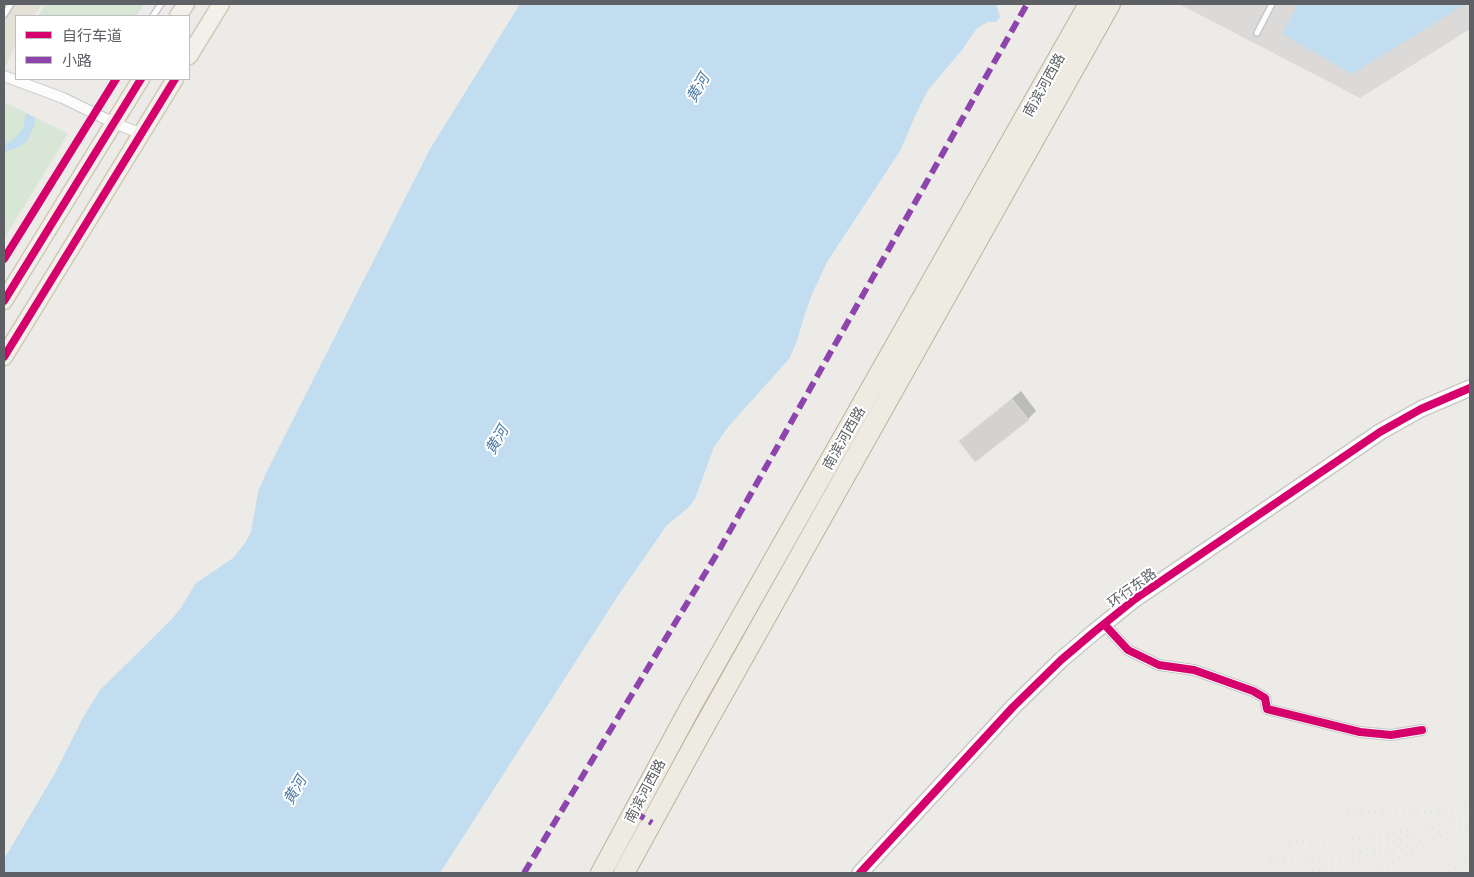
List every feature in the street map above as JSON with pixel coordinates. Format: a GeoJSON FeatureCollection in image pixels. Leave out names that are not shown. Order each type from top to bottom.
{"type":"FeatureCollection","features":[{"type":"Feature","properties":{"kind":"highway","name":"南滨河西路"},"geometry":{"type":"LineString","coordinates":[[601,873],[690,708],[1089,4]]}},
{"type":"Feature","properties":{"kind":"highway","name":"南滨河西路"},"geometry":{"type":"LineString","coordinates":[[624,873],[1110,4]]}},
{"type":"Feature","properties":{"kind":"main road"},"geometry":{"type":"LineString","coordinates":[[179,15],[186,4]]}},
{"type":"Feature","properties":{"kind":"main road"},"geometry":{"type":"LineString","coordinates":[[190,54],[220,4]]}},
{"type":"Feature","properties":{"kind":"main road"},"geometry":{"type":"LineString","coordinates":[[4,301],[140,80]]}},
{"type":"Feature","properties":{"kind":"main road"},"geometry":{"type":"LineString","coordinates":[[4,357],[174,80]]}},
{"type":"Feature","properties":{"kind":"street"},"geometry":{"type":"LineString","coordinates":[[4,76],[63,98],[114,124],[142,134]]}},
{"type":"Feature","properties":{"kind":"street","name":"环行东路"},"geometry":{"type":"LineString","coordinates":[[860,873],[1013,706],[1061,660],[1104,624],[1143,594],[1380,432],[1421,409],[1470,388]]}},
{"type":"Feature","properties":{"kind":"street"},"geometry":{"type":"LineString","coordinates":[[1104,624],[1128,650],[1159,665],[1194,670],[1253,691],[1265,698],[1267,709],[1360,732],[1391,735],[1422,730]]}},
{"type":"Feature","properties":{"kind":"lane"},"geometry":{"type":"LineString","coordinates":[[4,15],[11,4]]}},
{"type":"Feature","properties":{"kind":"lane"},"geometry":{"type":"LineString","coordinates":[[154,15],[161,4]]}},
{"type":"Feature","properties":{"kind":"lane"},"geometry":{"type":"LineString","coordinates":[[1257,33],[1272,4]]}},
{"type":"Feature","properties":{"kind":"lane"},"geometry":{"type":"LineString","coordinates":[[4,259],[115,80]]}},
{"type":"Feature","properties":{"kind":"shaded area"},"geometry":{"type":"Polygon","coordinates":[[[4,4],[42,4],[35,15],[15,15],[15,47],[4,69],[4,4]]]}},
{"type":"Feature","properties":{"kind":"shaded area"},"geometry":{"type":"Polygon","coordinates":[[[1179,4],[1470,4],[1470,29],[1360,98],[1179,4]]]}},
{"type":"Feature","properties":{"kind":"green space"},"geometry":{"type":"Polygon","coordinates":[[[46,4],[144,4],[137,15],[39,15],[46,4]]]}},
{"type":"Feature","properties":{"kind":"green space"},"geometry":{"type":"Polygon","coordinates":[[[4,102],[68,134],[4,239],[4,102]]]}},
{"type":"Feature","properties":{"kind":"water","name":"黄河"},"geometry":{"type":"Polygon","coordinates":[[[520,4],[996,4],[1000,17],[996,22],[988,22],[977,28],[962,50],[928,90],[900,151],[827,262],[812,294],[797,341],[789,359],[728,427],[714,447],[695,499],[688,508],[667,525],[619,594],[440,873],[4,873],[4,859],[54,775],[84,716],[100,690],[171,620],[181,608],[195,584],[233,558],[245,543],[251,532],[258,492],[266,473],[430,149],[520,4]]]}},
{"type":"Feature","properties":{"kind":"water"},"geometry":{"type":"Polygon","coordinates":[[[1298,4],[1466,4],[1352,74],[1282,34],[1298,4]]]}},
{"type":"Feature","properties":{"kind":"water"},"geometry":{"type":"Polygon","coordinates":[[[26,113],[35,118],[34,127],[27,141],[19,147],[4,152],[4,144],[12,141],[23,129],[26,113]]]}},
{"type":"Feature","properties":{"kind":"building"},"geometry":{"type":"Polygon","coordinates":[[[1012,399],[1029,420],[975,462],[959,441],[1012,399]]]}},
{"type":"Feature","properties":{"kind":"railway"},"geometry":{"type":"LineString","coordinates":[[1347,812],[1449,811],[1470,803]]}},
{"type":"Feature","properties":{"kind":"railway"},"geometry":{"type":"LineString","coordinates":[[1270,861],[1303,863],[1376,848],[1470,814]]}},
{"type":"Feature","properties":{"kind":"railway"},"geometry":{"type":"LineString","coordinates":[[1305,873],[1425,841],[1470,824]]}},
{"type":"Feature","properties":{"kind":"railway"},"geometry":{"type":"LineString","coordinates":[[1289,843],[1376,838],[1408,831]]}},
{"type":"Feature","properties":{"kind":"railway"},"geometry":{"type":"LineString","coordinates":[[1375,873],[1424,845]]}},
{"type":"Feature","properties":{"kind":"railway"},"geometry":{"type":"LineString","coordinates":[[1449,873],[1470,856]]}},
{"type":"Feature","properties":{"kind":"railway"},"geometry":{"type":"LineString","coordinates":[[1465,873],[1470,870]]}},
{"type":"Feature","properties":{"kind":"marked path"},"geometry":{"type":"LineString","coordinates":[[524,873],[718,552],[1027,4]]}},
{"type":"Feature","properties":{"kind":"marked path"},"geometry":{"type":"LineString","coordinates":[[634,812],[652,823]]}},
{"type":"Feature","properties":{"kind":"cycle path"},"geometry":{"type":"LineString","coordinates":[[4,259],[115,80]]}},
{"type":"Feature","properties":{"kind":"cycle path"},"geometry":{"type":"LineString","coordinates":[[4,301],[140,80]]}},
{"type":"Feature","properties":{"kind":"cycle path"},"geometry":{"type":"LineString","coordinates":[[4,357],[174,80]]}},
{"type":"Feature","properties":{"kind":"cycle path"},"geometry":{"type":"LineString","coordinates":[[860,873],[1013,707],[1061,660],[1135,599],[1380,432],[1421,409],[1470,388]]}},
{"type":"Feature","properties":{"kind":"cycle path"},"geometry":{"type":"LineString","coordinates":[[1104,624],[1128,650],[1159,665],[1194,670],[1253,691],[1265,698],[1267,709],[1360,732],[1391,735],[1422,730]]}}]}
